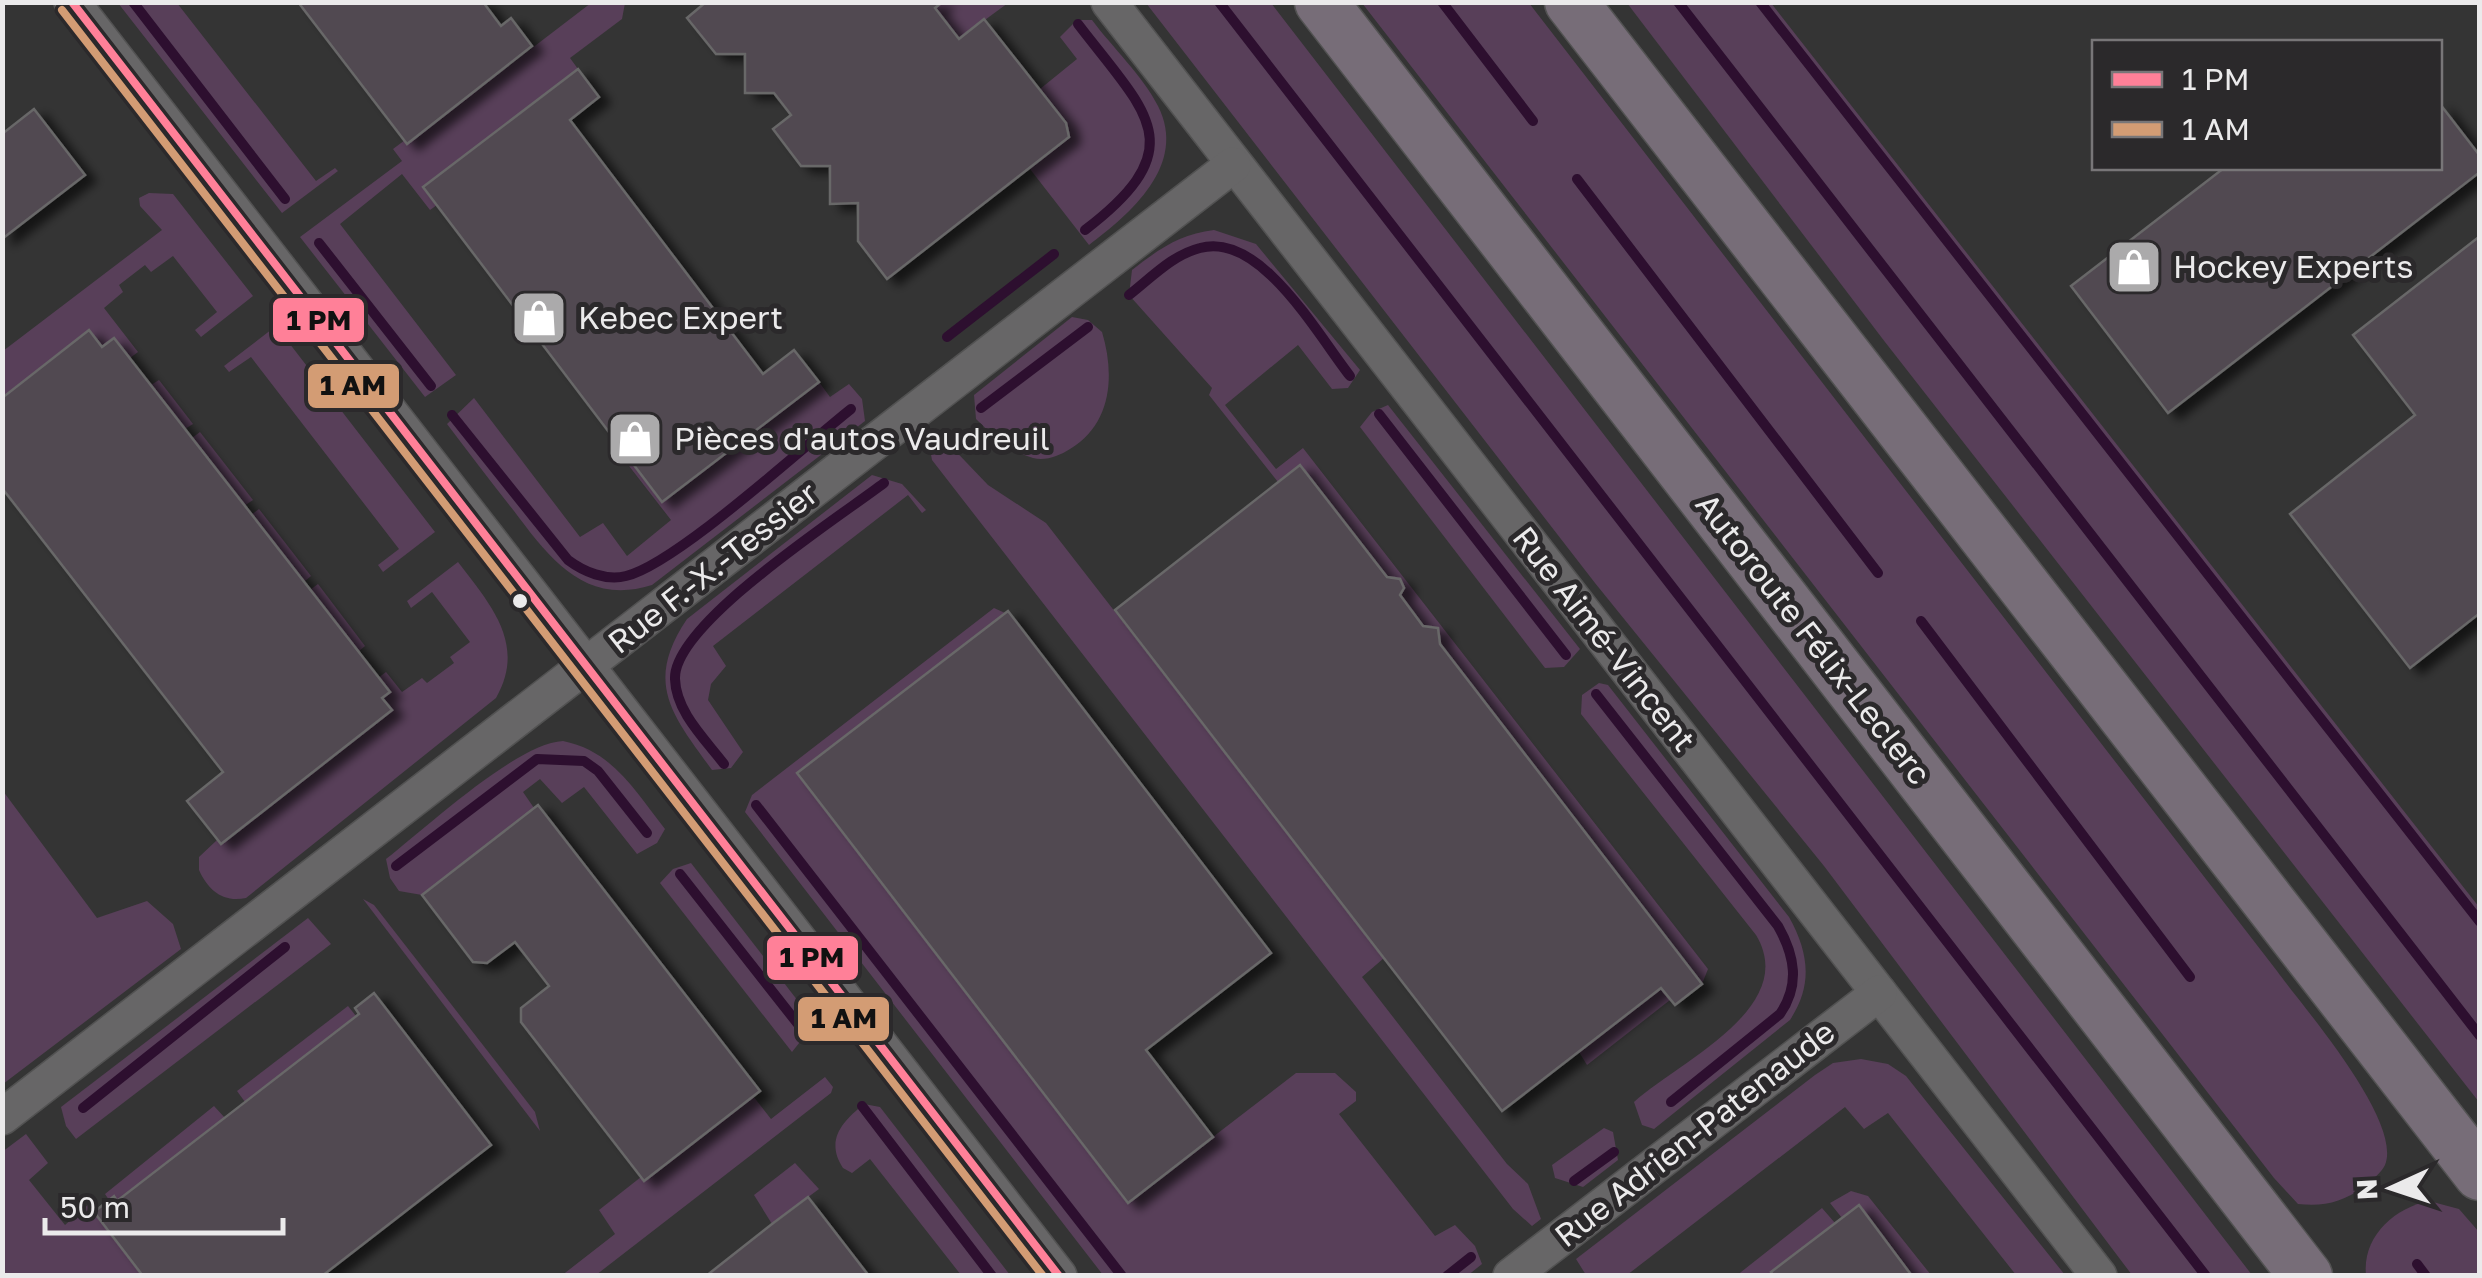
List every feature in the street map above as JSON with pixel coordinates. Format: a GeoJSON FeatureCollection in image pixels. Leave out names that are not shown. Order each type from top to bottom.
{"type":"FeatureCollection","features":[{"type":"Feature","properties":{"kind":"highway","name":"Autoroute Félix-Leclerc"},"geometry":{"type":"LineString","coordinates":[[1321,2],[2306,1276]]}},
{"type":"Feature","properties":{"kind":"highway"},"geometry":{"type":"LineString","coordinates":[[1571,2],[2480,1174]]}},
{"type":"Feature","properties":{"kind":"street"},"geometry":{"type":"LineString","coordinates":[[72,2],[1059,1276]]}},
{"type":"Feature","properties":{"kind":"street","name":"Rue Aimé-Vincent"},"geometry":{"type":"LineString","coordinates":[[1109,2],[2099,1276]]}},
{"type":"Feature","properties":{"kind":"street","name":"Rue F.-X.-Tessier"},"geometry":{"type":"LineString","coordinates":[[2,1117],[1233,165]]}},
{"type":"Feature","properties":{"kind":"street","name":"Rue Adrien-Patenaude"},"geometry":{"type":"LineString","coordinates":[[1512,1276],[1878,992]]}},
{"type":"Feature","properties":{"kind":"shaded area"},"geometry":{"type":"Polygon","coordinates":[[[118,3],[177,3],[316,181],[335,168],[338,171],[282,213],[118,3]]]}},
{"type":"Feature","properties":{"kind":"shaded area"},"geometry":{"type":"Polygon","coordinates":[[[591,3],[625,3],[622,19],[570,58],[578,69],[423,187],[437,205],[430,210],[402,174],[340,224],[456,375],[425,397],[300,237],[402,161],[393,149],[405,140],[408,143],[591,3]]]}},
{"type":"Feature","properties":{"kind":"shaded area"},"geometry":{"type":"Polygon","coordinates":[[[942,3],[1008,3],[959,39],[935,8],[942,3]]]}},
{"type":"Feature","properties":{"kind":"shaded area"},"geometry":{"type":"Polygon","coordinates":[[[1146,3],[1271,3],[2252,1275],[2132,1275],[1824,866],[1595,583],[1146,3]]]}},
{"type":"Feature","properties":{"kind":"shaded area"},"geometry":{"type":"Polygon","coordinates":[[[1362,3],[1529,3],[2348,1065],[2379,1121],[2387,1146],[2385,1165],[2367,1185],[2340,1200],[2307,1205],[2298,1204],[2274,1178],[1362,3]]]}},
{"type":"Feature","properties":{"kind":"shaded area"},"geometry":{"type":"Polygon","coordinates":[[[1627,3],[1771,3],[2479,907],[2479,1102],[1885,342],[1627,3]]]}},
{"type":"Feature","properties":{"kind":"shaded area"},"geometry":{"type":"Polygon","coordinates":[[[1077,20],[1092,20],[1136,73],[1158,106],[1165,128],[1166,148],[1150,186],[1137,203],[1089,245],[1030,169],[1069,137],[1066,122],[1040,89],[1077,59],[1060,37],[1077,20]]]}},
{"type":"Feature","properties":{"kind":"shaded area"},"geometry":{"type":"Polygon","coordinates":[[[149,193],[173,194],[253,296],[201,337],[195,330],[217,312],[173,256],[151,272],[145,265],[119,285],[123,292],[104,308],[138,352],[130,358],[102,347],[89,331],[3,398],[3,351],[162,230],[140,206],[139,198],[149,193]]]}},
{"type":"Feature","properties":{"kind":"shaded area"},"geometry":{"type":"Polygon","coordinates":[[[1214,230],[1256,244],[1360,370],[1348,388],[1332,389],[1298,345],[1225,405],[1276,469],[1303,448],[1708,969],[1702,984],[1440,644],[1438,628],[1423,626],[1400,595],[1404,588],[1400,579],[1387,577],[1278,482],[1209,395],[1212,388],[1129,295],[1132,270],[1142,262],[1180,239],[1214,230]]]}},
{"type":"Feature","properties":{"kind":"shaded area"},"geometry":{"type":"Polygon","coordinates":[[[1072,317],[1088,320],[1102,332],[1108,365],[1107,397],[1095,426],[1084,439],[1057,456],[1033,458],[995,437],[976,419],[974,395],[1072,317]]]}},
{"type":"Feature","properties":{"kind":"shaded area"},"geometry":{"type":"Polygon","coordinates":[[[276,326],[435,532],[383,572],[378,565],[399,549],[251,357],[229,372],[224,366],[276,326]]]}},
{"type":"Feature","properties":{"kind":"shaded area"},"geometry":{"type":"Polygon","coordinates":[[[159,380],[193,424],[185,429],[151,385],[159,380]]]}},
{"type":"Feature","properties":{"kind":"shaded area"},"geometry":{"type":"Polygon","coordinates":[[[819,382],[830,397],[849,384],[862,399],[865,421],[652,585],[628,590],[588,583],[556,561],[447,424],[474,398],[580,537],[603,523],[627,556],[671,520],[619,453],[623,450],[663,502],[819,382]]]}},
{"type":"Feature","properties":{"kind":"shaded area"},"geometry":{"type":"Polygon","coordinates":[[[1388,405],[1580,649],[1564,667],[1545,668],[1360,427],[1372,412],[1388,405]]]}},
{"type":"Feature","properties":{"kind":"shaded area"},"geometry":{"type":"Polygon","coordinates":[[[200,432],[253,500],[244,506],[192,438],[200,432]]]}},
{"type":"Feature","properties":{"kind":"shaded area"},"geometry":{"type":"Polygon","coordinates":[[[944,439],[988,485],[1046,523],[1384,958],[1362,977],[1507,1164],[1528,1184],[1541,1219],[1532,1226],[1513,1209],[932,460],[929,444],[944,439]]]}},
{"type":"Feature","properties":{"kind":"shaded area"},"geometry":{"type":"Polygon","coordinates":[[[872,475],[902,484],[926,510],[922,513],[908,495],[713,646],[726,666],[711,684],[708,700],[743,752],[731,768],[712,770],[685,732],[668,698],[665,680],[674,642],[687,619],[872,475]]]}},
{"type":"Feature","properties":{"kind":"shaded area"},"geometry":{"type":"Polygon","coordinates":[[[259,509],[311,576],[304,582],[251,515],[259,509]]]}},
{"type":"Feature","properties":{"kind":"shaded area"},"geometry":{"type":"Polygon","coordinates":[[[458,562],[492,609],[506,642],[505,678],[496,698],[246,898],[230,899],[217,893],[199,870],[199,857],[391,710],[382,698],[389,692],[378,678],[386,672],[402,692],[422,678],[427,683],[454,663],[450,657],[470,642],[432,592],[411,608],[407,601],[458,562]]]}},
{"type":"Feature","properties":{"kind":"shaded area"},"geometry":{"type":"Polygon","coordinates":[[[318,584],[365,646],[358,652],[310,590],[318,584]]]}},
{"type":"Feature","properties":{"kind":"shaded area"},"geometry":{"type":"Polygon","coordinates":[[[994,608],[1005,613],[798,774],[1127,1203],[1296,1073],[1335,1073],[1356,1092],[1356,1101],[1339,1114],[1435,1236],[1455,1225],[1475,1246],[1482,1264],[1467,1276],[1103,1275],[745,812],[752,795],[994,608]]]}},
{"type":"Feature","properties":{"kind":"shaded area"},"geometry":{"type":"Polygon","coordinates":[[[1599,683],[1608,685],[1789,917],[1801,943],[1806,969],[1802,994],[1790,1020],[1654,1129],[1642,1125],[1634,1102],[1728,1031],[1762,986],[1765,961],[1756,935],[1581,714],[1582,695],[1599,683]]]}},
{"type":"Feature","properties":{"kind":"shaded area"},"geometry":{"type":"Polygon","coordinates":[[[563,741],[596,754],[622,774],[665,829],[657,843],[637,854],[584,787],[562,803],[540,779],[523,792],[534,808],[422,895],[399,891],[390,878],[386,859],[498,771],[544,745],[563,741]]]}},
{"type":"Feature","properties":{"kind":"shaded area"},"geometry":{"type":"Polygon","coordinates":[[[3,791],[97,918],[147,901],[173,924],[181,949],[3,1084],[3,791]]]}},
{"type":"Feature","properties":{"kind":"shaded area"},"geometry":{"type":"Polygon","coordinates":[[[691,863],[815,1023],[792,1052],[660,883],[673,869],[691,863]]]}},
{"type":"Feature","properties":{"kind":"shaded area"},"geometry":{"type":"Polygon","coordinates":[[[363,899],[374,905],[535,1112],[540,1131],[363,899]]]}},
{"type":"Feature","properties":{"kind":"shaded area"},"geometry":{"type":"Polygon","coordinates":[[[308,918],[331,944],[76,1139],[66,1126],[61,1107],[308,918]]]}},
{"type":"Feature","properties":{"kind":"shaded area"},"geometry":{"type":"Polygon","coordinates":[[[1661,988],[1670,1000],[1587,1065],[1579,1052],[1661,988]]]}},
{"type":"Feature","properties":{"kind":"shaded area"},"geometry":{"type":"Polygon","coordinates":[[[348,1006],[356,1016],[245,1102],[237,1091],[348,1006]]]}},
{"type":"Feature","properties":{"kind":"shaded area"},"geometry":{"type":"Polygon","coordinates":[[[1861,1059],[1888,1064],[1906,1076],[2065,1275],[2016,1275],[1888,1113],[1864,1129],[1845,1107],[1627,1275],[1586,1275],[1576,1259],[1815,1075],[1833,1063],[1861,1059]]]}},
{"type":"Feature","properties":{"kind":"shaded area"},"geometry":{"type":"Polygon","coordinates":[[[825,1077],[833,1087],[831,1093],[596,1275],[561,1276],[615,1234],[599,1210],[641,1177],[645,1180],[753,1096],[771,1119],[825,1077]]]}},
{"type":"Feature","properties":{"kind":"shaded area"},"geometry":{"type":"Polygon","coordinates":[[[864,1104],[880,1107],[1010,1275],[961,1275],[870,1159],[852,1173],[843,1168],[836,1140],[849,1118],[864,1104]]]}},
{"type":"Feature","properties":{"kind":"shaded area"},"geometry":{"type":"Polygon","coordinates":[[[214,1106],[225,1118],[117,1201],[114,1197],[109,1200],[105,1194],[214,1106]]]}},
{"type":"Feature","properties":{"kind":"shaded area"},"geometry":{"type":"Polygon","coordinates":[[[1604,1128],[1613,1132],[1618,1160],[1583,1187],[1555,1178],[1552,1165],[1604,1128]]]}},
{"type":"Feature","properties":{"kind":"shaded area"},"geometry":{"type":"Polygon","coordinates":[[[26,1134],[48,1163],[29,1180],[65,1225],[89,1204],[143,1275],[3,1275],[2,1152],[26,1134]]]}},
{"type":"Feature","properties":{"kind":"shaded area"},"geometry":{"type":"Polygon","coordinates":[[[795,1163],[819,1189],[772,1224],[754,1195],[795,1163]]]}},
{"type":"Feature","properties":{"kind":"shaded area"},"geometry":{"type":"Polygon","coordinates":[[[1851,1191],[1868,1196],[1931,1275],[1912,1275],[1859,1206],[1842,1218],[1830,1203],[1851,1191]]]}},
{"type":"Feature","properties":{"kind":"shaded area"},"geometry":{"type":"Polygon","coordinates":[[[2429,1201],[2459,1209],[2479,1232],[2479,1275],[2366,1275],[2369,1248],[2383,1226],[2404,1210],[2429,1201]]]}},
{"type":"Feature","properties":{"kind":"shaded area"},"geometry":{"type":"Polygon","coordinates":[[[1822,1208],[1835,1223],[1772,1272],[1774,1275],[1736,1276],[1822,1208]]]}},
{"type":"Feature","properties":{"kind":"building"},"geometry":{"type":"Polygon","coordinates":[[[298,2],[483,2],[501,26],[511,18],[532,46],[407,144],[298,2]]]}},
{"type":"Feature","properties":{"kind":"building"},"geometry":{"type":"Polygon","coordinates":[[[706,2],[942,2],[935,8],[959,39],[984,19],[1066,123],[1069,137],[887,279],[858,241],[858,203],[830,204],[830,166],[801,166],[773,129],[791,115],[774,93],[745,93],[745,54],[716,54],[687,18],[706,2]]]}},
{"type":"Feature","properties":{"kind":"building"},"geometry":{"type":"Polygon","coordinates":[[[578,69],[599,97],[570,120],[763,374],[794,350],[819,382],[662,502],[423,187],[578,69]]]}},
{"type":"Feature","properties":{"kind":"building"},"geometry":{"type":"Polygon","coordinates":[[[2442,107],[2480,156],[2480,172],[2168,413],[2071,286],[2221,170],[2442,170],[2442,107]]]}},
{"type":"Feature","properties":{"kind":"building"},"geometry":{"type":"Polygon","coordinates":[[[34,109],[85,175],[2,239],[2,134],[34,109]]]}},
{"type":"Feature","properties":{"kind":"building"},"geometry":{"type":"Polygon","coordinates":[[[2480,236],[2480,613],[2410,668],[2290,514],[2415,415],[2353,335],[2480,236]]]}},
{"type":"Feature","properties":{"kind":"building"},"geometry":{"type":"Polygon","coordinates":[[[89,330],[102,347],[114,338],[390,692],[382,698],[392,710],[221,844],[187,801],[223,772],[2,488],[2,398],[89,330]]]}},
{"type":"Feature","properties":{"kind":"building"},"geometry":{"type":"Polygon","coordinates":[[[1300,465],[1387,577],[1400,579],[1404,588],[1400,595],[1423,626],[1438,628],[1440,644],[1702,984],[1675,1005],[1661,988],[1502,1111],[1115,610],[1300,465]]]}},
{"type":"Feature","properties":{"kind":"building"},"geometry":{"type":"Polygon","coordinates":[[[1008,611],[1271,953],[1146,1050],[1213,1137],[1128,1203],[797,773],[1008,611]]]}},
{"type":"Feature","properties":{"kind":"building"},"geometry":{"type":"Polygon","coordinates":[[[538,805],[760,1091],[644,1181],[521,1022],[521,1008],[549,986],[515,942],[487,963],[473,962],[422,895],[538,805]]]}},
{"type":"Feature","properties":{"kind":"building"},"geometry":{"type":"Polygon","coordinates":[[[374,993],[491,1145],[322,1276],[143,1276],[94,1212],[114,1196],[117,1201],[359,1014],[355,1008],[374,993]]]}},
{"type":"Feature","properties":{"kind":"building"},"geometry":{"type":"Polygon","coordinates":[[[808,1197],[869,1276],[706,1276],[772,1224],[808,1197]]]}},
{"type":"Feature","properties":{"kind":"building"},"geometry":{"type":"Polygon","coordinates":[[[1859,1205],[1912,1276],[1774,1276],[1771,1272],[1859,1205]]]}},
{"type":"Feature","properties":{"kind":"waterway"},"geometry":{"type":"LineString","coordinates":[[133,2],[285,199]]}},
{"type":"Feature","properties":{"kind":"waterway"},"geometry":{"type":"LineString","coordinates":[[1219,2],[2206,1276]]}},
{"type":"Feature","properties":{"kind":"waterway"},"geometry":{"type":"LineString","coordinates":[[1442,2],[1533,121]]}},
{"type":"Feature","properties":{"kind":"waterway"},"geometry":{"type":"LineString","coordinates":[[1678,2],[2480,1036]]}},
{"type":"Feature","properties":{"kind":"waterway"},"geometry":{"type":"LineString","coordinates":[[1760,2],[2480,922]]}},
{"type":"Feature","properties":{"kind":"waterway"},"geometry":{"type":"LineString","coordinates":[[1078,24],[1139,106],[1148,129],[1149,151],[1140,175],[1119,201],[1085,230]]}},
{"type":"Feature","properties":{"kind":"waterway"},"geometry":{"type":"LineString","coordinates":[[1577,179],[1878,573]]}},
{"type":"Feature","properties":{"kind":"waterway"},"geometry":{"type":"LineString","coordinates":[[319,243],[431,386]]}},
{"type":"Feature","properties":{"kind":"waterway"},"geometry":{"type":"LineString","coordinates":[[1129,295],[1180,256],[1200,248],[1222,247],[1244,255],[1285,290],[1350,376]]}},
{"type":"Feature","properties":{"kind":"waterway"},"geometry":{"type":"LineString","coordinates":[[947,337],[1054,254]]}},
{"type":"Feature","properties":{"kind":"waterway"},"geometry":{"type":"LineString","coordinates":[[981,408],[1088,327]]}},
{"type":"Feature","properties":{"kind":"waterway"},"geometry":{"type":"LineString","coordinates":[[452,415],[568,560],[596,574],[618,577],[648,567],[707,528],[851,409]]}},
{"type":"Feature","properties":{"kind":"waterway"},"geometry":{"type":"LineString","coordinates":[[1379,414],[1566,655]]}},
{"type":"Feature","properties":{"kind":"waterway"},"geometry":{"type":"LineString","coordinates":[[934,444],[940,440]]}},
{"type":"Feature","properties":{"kind":"waterway"},"geometry":{"type":"LineString","coordinates":[[724,764],[680,703],[675,679],[682,656],[700,630],[728,602],[884,483]]}},
{"type":"Feature","properties":{"kind":"waterway"},"geometry":{"type":"LineString","coordinates":[[1921,621],[2190,977]]}},
{"type":"Feature","properties":{"kind":"waterway"},"geometry":{"type":"LineString","coordinates":[[1596,694],[1778,926],[1791,959],[1791,992],[1780,1014],[1671,1102]]}},
{"type":"Feature","properties":{"kind":"waterway"},"geometry":{"type":"LineString","coordinates":[[396,866],[537,759],[584,761],[598,771],[647,833]]}},
{"type":"Feature","properties":{"kind":"waterway"},"geometry":{"type":"LineString","coordinates":[[756,805],[1122,1276]]}},
{"type":"Feature","properties":{"kind":"waterway"},"geometry":{"type":"LineString","coordinates":[[680,874],[805,1033]]}},
{"type":"Feature","properties":{"kind":"waterway"},"geometry":{"type":"LineString","coordinates":[[83,1108],[285,947]]}},
{"type":"Feature","properties":{"kind":"waterway"},"geometry":{"type":"LineString","coordinates":[[862,1106],[992,1276]]}},
{"type":"Feature","properties":{"kind":"waterway"},"geometry":{"type":"LineString","coordinates":[[1574,1181],[1614,1152]]}},
{"type":"Feature","properties":{"kind":"waterway"},"geometry":{"type":"LineString","coordinates":[[1447,1276],[1471,1257]]}},
{"type":"Feature","properties":{"kind":"waterway"},"geometry":{"type":"LineString","coordinates":[[2417,1264],[2426,1276]]}},
{"type":"Feature","properties":{"kind":"transit line"},"geometry":{"type":"LineString","coordinates":[[72,2],[1059,1276]]}},
{"type":"Feature","properties":{"kind":"transit line"},"geometry":{"type":"LineString","coordinates":[[62,10],[1043,1276]]}},
{"type":"Feature","properties":{"kind":"place","name":"Hockey Experts"},"geometry":{"type":"Point","coordinates":[2134,267]}},
{"type":"Feature","properties":{"kind":"place","name":"Kebec Expert"},"geometry":{"type":"Point","coordinates":[539,318]}},
{"type":"Feature","properties":{"kind":"place","name":"Pièces d'autos Vaudreuil"},"geometry":{"type":"Point","coordinates":[635,439]}}]}
